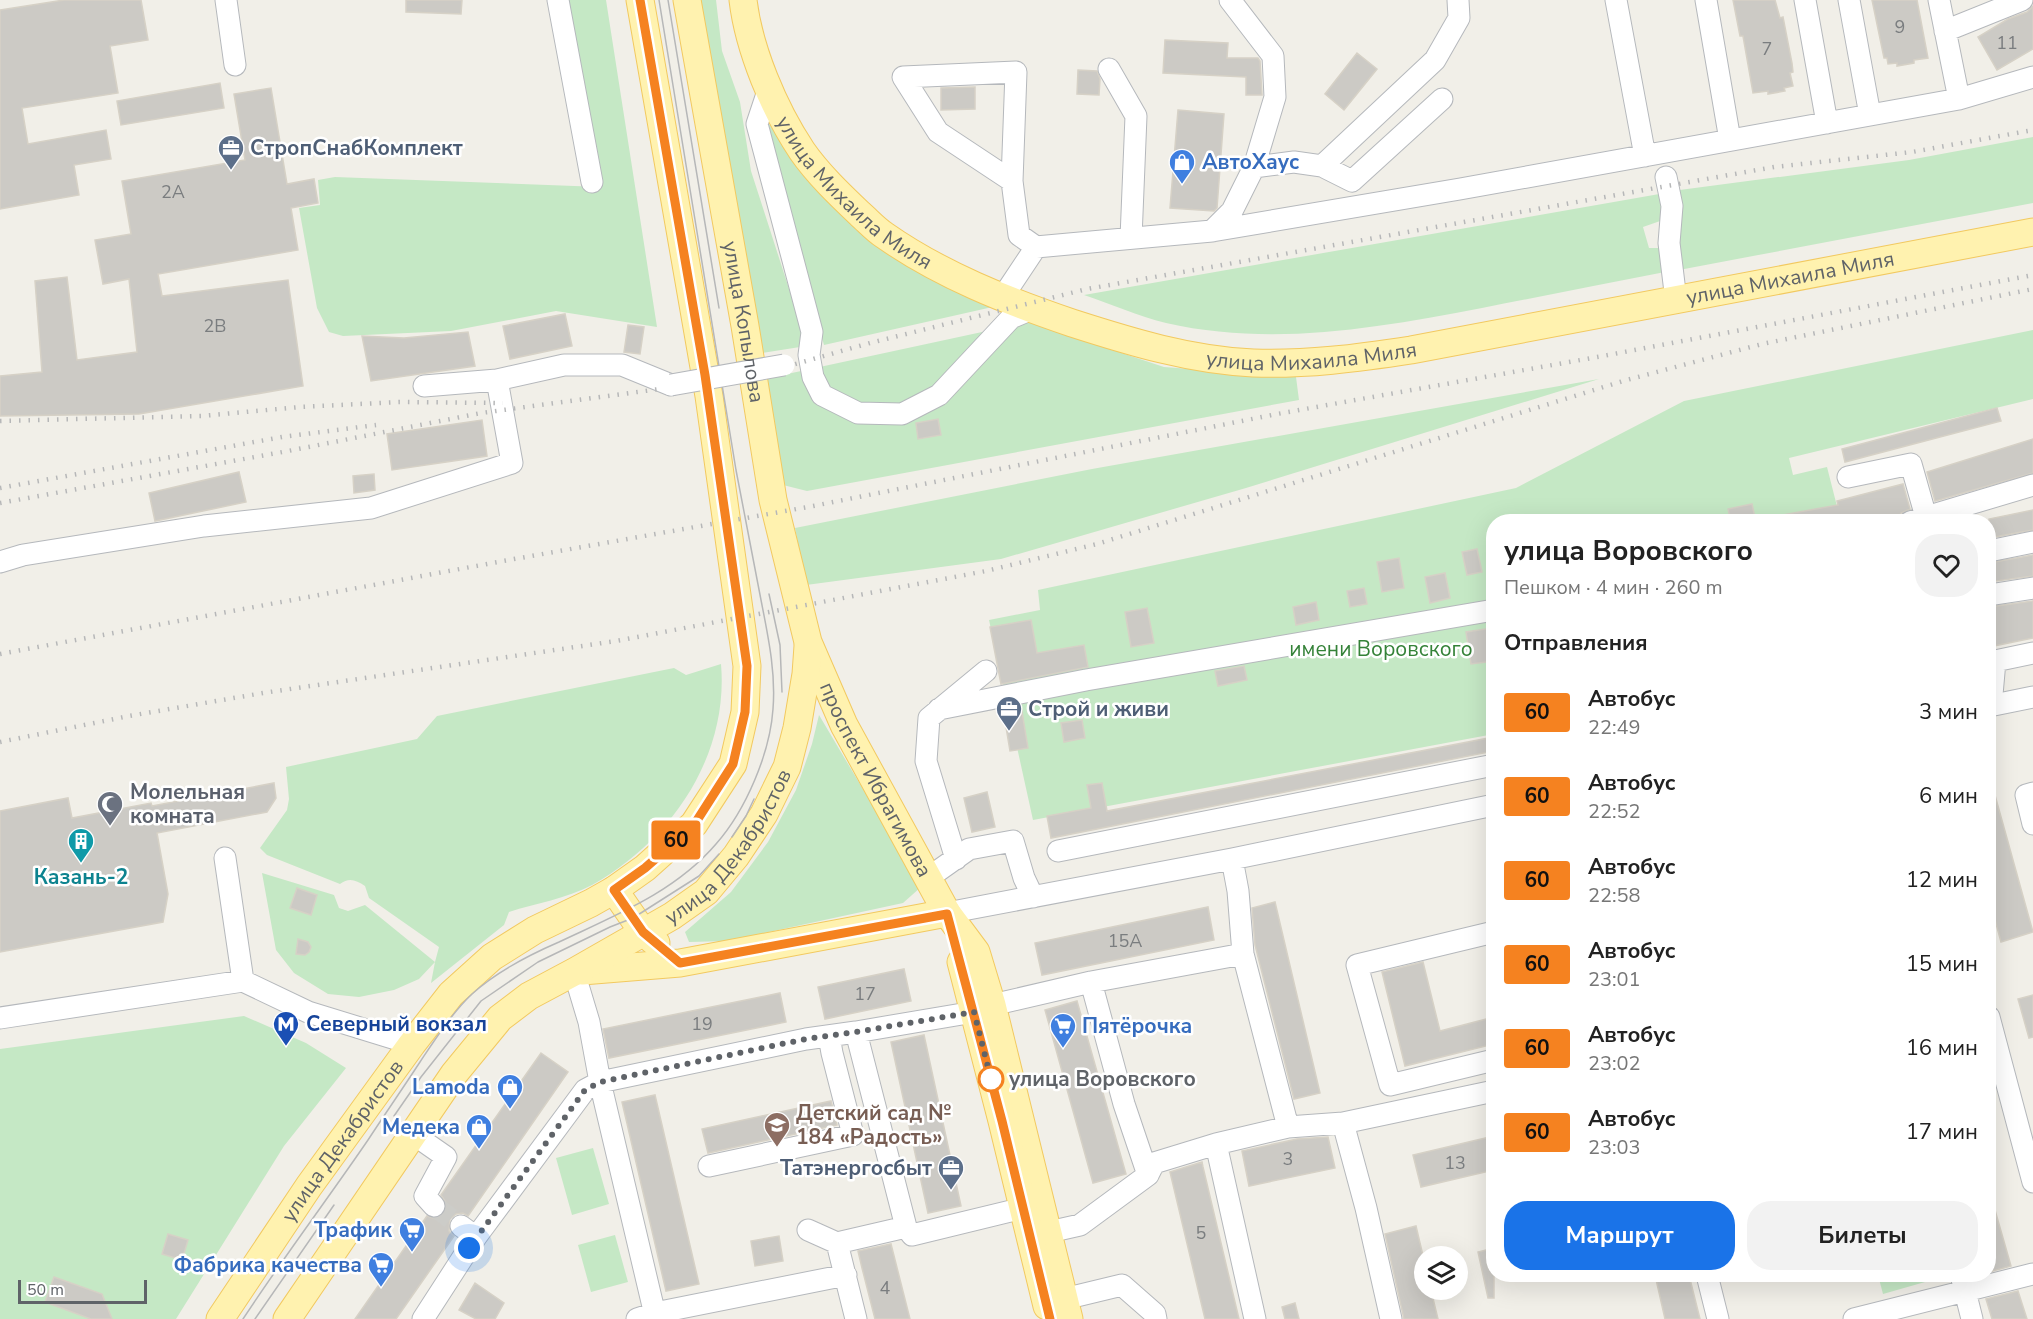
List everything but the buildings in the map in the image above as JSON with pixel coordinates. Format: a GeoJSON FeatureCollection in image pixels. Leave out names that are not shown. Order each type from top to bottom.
{"type":"FeatureCollection","features":[{"type":"Feature","properties":{"kind":"main road","name":"улица Декабристов"},"geometry":{"type":"LineString","coordinates":[[220,1319],[309,1186],[450,994],[492,957],[536,930],[614,890],[645,868],[694,825],[733,764],[745,712],[747,666],[695,314],[640,0]]}},
{"type":"Feature","properties":{"kind":"main road","name":"улица Копылова"},"geometry":{"type":"LineString","coordinates":[[687,0],[743,314],[773,500],[808,642]]}},
{"type":"Feature","properties":{"kind":"main road","name":"улица Михаила Миля"},"geometry":{"type":"LineString","coordinates":[[743,0],[755,52],[769,88],[802,151],[842,198],[882,235],[925,261],[1002,298],[1125,340],[1177,353],[1253,363],[1312,362],[1411,350],[2033,232]]}},
{"type":"Feature","properties":{"kind":"main road","name":"улица Декабристов"},"geometry":{"type":"LineString","coordinates":[[287,1319],[454,1074],[500,1018],[529,996],[672,916],[706,892],[736,856],[764,814],[787,766],[799,717],[806,674],[808,642]]}},
{"type":"Feature","properties":{"kind":"main road","name":"проспект Ибрагимова"},"geometry":{"type":"LineString","coordinates":[[808,642],[844,725],[947,914],[983,1008],[1049,1232],[1061,1312]]}},
{"type":"Feature","properties":{"kind":"main road"},"geometry":{"type":"LineString","coordinates":[[614,890],[643,932],[680,963]]}},
{"type":"Feature","properties":{"kind":"main road"},"geometry":{"type":"LineString","coordinates":[[574,972],[680,963],[947,914]]}},
{"type":"Feature","properties":{"kind":"main road","name":"проспект Ибрагимова"},"geometry":{"type":"LineString","coordinates":[[983,1008],[1023,1208],[1061,1312]]}},
{"type":"Feature","properties":{"kind":"street"},"geometry":{"type":"LineString","coordinates":[[226,0],[235,65]]}},
{"type":"Feature","properties":{"kind":"street"},"geometry":{"type":"LineString","coordinates":[[558,0],[592,182]]}},
{"type":"Feature","properties":{"kind":"street"},"geometry":{"type":"LineString","coordinates":[[1212,231],[1232,211],[1254,167],[1275,97],[1273,56],[1230,0]]}},
{"type":"Feature","properties":{"kind":"street"},"geometry":{"type":"LineString","coordinates":[[1322,166],[1436,60],[1459,18],[1458,0]]}},
{"type":"Feature","properties":{"kind":"street"},"geometry":{"type":"LineString","coordinates":[[1616,0],[1645,156]]}},
{"type":"Feature","properties":{"kind":"street"},"geometry":{"type":"LineString","coordinates":[[1706,0],[1730,140]]}},
{"type":"Feature","properties":{"kind":"street"},"geometry":{"type":"LineString","coordinates":[[1805,0],[1827,123]]}},
{"type":"Feature","properties":{"kind":"street"},"geometry":{"type":"LineString","coordinates":[[1849,0],[1870,115]]}},
{"type":"Feature","properties":{"kind":"street"},"geometry":{"type":"LineString","coordinates":[[1939,0],[1959,99]]}},
{"type":"Feature","properties":{"kind":"street"},"geometry":{"type":"LineString","coordinates":[[1945,31],[2022,0]]}},
{"type":"Feature","properties":{"kind":"street"},"geometry":{"type":"LineString","coordinates":[[1108,69],[1137,116],[1131,238]]}},
{"type":"Feature","properties":{"kind":"street"},"geometry":{"type":"LineString","coordinates":[[1012,181],[938,132],[903,77],[1016,72],[1012,181],[1019,235],[1036,247],[1212,231],[1959,99],[2033,78]]}},
{"type":"Feature","properties":{"kind":"street"},"geometry":{"type":"LineString","coordinates":[[769,88],[757,124],[812,332],[809,355],[813,377],[822,395],[858,413],[902,414],[939,395],[1011,318],[1032,309]]}},
{"type":"Feature","properties":{"kind":"street"},"geometry":{"type":"LineString","coordinates":[[1254,167],[1294,162],[1322,166],[1352,181],[1442,99]]}},
{"type":"Feature","properties":{"kind":"street"},"geometry":{"type":"LineString","coordinates":[[1666,177],[1672,206],[1669,243],[1676,300]]}},
{"type":"Feature","properties":{"kind":"street"},"geometry":{"type":"LineString","coordinates":[[1002,298],[1036,247]]}},
{"type":"Feature","properties":{"kind":"street"},"geometry":{"type":"LineString","coordinates":[[424,386],[497,380],[564,365],[622,365],[671,386],[784,364],[809,355]]}},
{"type":"Feature","properties":{"kind":"street"},"geometry":{"type":"LineString","coordinates":[[0,562],[23,555],[204,526],[371,508],[512,463],[497,380]]}},
{"type":"Feature","properties":{"kind":"street"},"geometry":{"type":"LineString","coordinates":[[1848,477],[1911,464],[1917,514]]}},
{"type":"Feature","properties":{"kind":"street"},"geometry":{"type":"LineString","coordinates":[[1934,514],[2033,484]]}},
{"type":"Feature","properties":{"kind":"street"},"geometry":{"type":"LineString","coordinates":[[1996,550],[2033,542]]}},
{"type":"Feature","properties":{"kind":"street"},"geometry":{"type":"LineString","coordinates":[[1996,593],[2033,588]]}},
{"type":"Feature","properties":{"kind":"street"},"geometry":{"type":"LineString","coordinates":[[939,709],[1097,678],[1486,610]]}},
{"type":"Feature","properties":{"kind":"street"},"geometry":{"type":"LineString","coordinates":[[1996,661],[2033,653]]}},
{"type":"Feature","properties":{"kind":"street"},"geometry":{"type":"LineString","coordinates":[[956,859],[926,760],[929,718],[986,671]]}},
{"type":"Feature","properties":{"kind":"street"},"geometry":{"type":"LineString","coordinates":[[1996,705],[2033,697]]}},
{"type":"Feature","properties":{"kind":"street"},"geometry":{"type":"LineString","coordinates":[[1058,851],[1486,767]]}},
{"type":"Feature","properties":{"kind":"street"},"geometry":{"type":"LineString","coordinates":[[2033,793],[2026,795],[2033,824]]}},
{"type":"Feature","properties":{"kind":"street"},"geometry":{"type":"LineString","coordinates":[[947,914],[1486,807]]}},
{"type":"Feature","properties":{"kind":"street"},"geometry":{"type":"LineString","coordinates":[[928,878],[969,849],[1013,841],[1024,878],[1034,897]]}},
{"type":"Feature","properties":{"kind":"street"},"geometry":{"type":"LineString","coordinates":[[225,858],[243,981]]}},
{"type":"Feature","properties":{"kind":"street"},"geometry":{"type":"LineString","coordinates":[[1232,859],[1238,891],[1243,954],[1288,1128]]}},
{"type":"Feature","properties":{"kind":"street"},"geometry":{"type":"LineString","coordinates":[[1486,934],[1357,964],[1390,1085],[1486,1062]]}},
{"type":"Feature","properties":{"kind":"street"},"geometry":{"type":"LineString","coordinates":[[423,1319],[469,1231],[585,1090],[600,1082],[806,1039],[983,1008],[1091,982],[1243,954]]}},
{"type":"Feature","properties":{"kind":"street"},"geometry":{"type":"LineString","coordinates":[[574,972],[589,1022],[649,1317],[846,1275]]}},
{"type":"Feature","properties":{"kind":"street"},"geometry":{"type":"LineString","coordinates":[[0,1018],[243,981],[308,1012],[412,1044]]}},
{"type":"Feature","properties":{"kind":"street"},"geometry":{"type":"LineString","coordinates":[[1091,982],[1124,1104],[1148,1175]]}},
{"type":"Feature","properties":{"kind":"street"},"geometry":{"type":"LineString","coordinates":[[856,1032],[906,1227],[912,1235],[1023,1208]]}},
{"type":"Feature","properties":{"kind":"street"},"geometry":{"type":"LineString","coordinates":[[709,1166],[853,1135],[832,1053],[830,1036]]}},
{"type":"Feature","properties":{"kind":"street"},"geometry":{"type":"LineString","coordinates":[[1996,1062],[2033,1182]]}},
{"type":"Feature","properties":{"kind":"street"},"geometry":{"type":"LineString","coordinates":[[1049,1232],[1080,1225],[1148,1175],[1154,1163],[1216,1144],[1288,1128],[1343,1123],[1486,1092]]}},
{"type":"Feature","properties":{"kind":"street"},"geometry":{"type":"LineString","coordinates":[[1343,1123],[1366,1208],[1391,1319]]}},
{"type":"Feature","properties":{"kind":"street"},"geometry":{"type":"LineString","coordinates":[[413,1134],[446,1157],[425,1196],[434,1206]]}},
{"type":"Feature","properties":{"kind":"street"},"geometry":{"type":"LineString","coordinates":[[1216,1144],[1255,1319]]}},
{"type":"Feature","properties":{"kind":"street"},"geometry":{"type":"LineString","coordinates":[[808,1230],[837,1243],[906,1227]]}},
{"type":"Feature","properties":{"kind":"street"},"geometry":{"type":"LineString","coordinates":[[837,1243],[856,1319]]}},
{"type":"Feature","properties":{"kind":"street"},"geometry":{"type":"LineString","coordinates":[[1996,1279],[2033,1275]]}},
{"type":"Feature","properties":{"kind":"street"},"geometry":{"type":"LineString","coordinates":[[1709,1282],[1718,1319]]}},
{"type":"Feature","properties":{"kind":"street"},"geometry":{"type":"LineString","coordinates":[[1854,1319],[1963,1283],[1972,1319]]}},
{"type":"Feature","properties":{"kind":"street"},"geometry":{"type":"LineString","coordinates":[[1061,1312],[1122,1285],[1155,1314],[1156,1319]]}},
{"type":"Feature","properties":{"kind":"green space"},"geometry":{"type":"Polygon","coordinates":[[[568,0],[606,0],[657,327],[556,311],[451,331],[343,336],[329,332],[317,308],[299,208],[320,205],[318,180],[335,177],[601,187],[568,0]]]}},
{"type":"Feature","properties":{"kind":"green space"},"geometry":{"type":"Polygon","coordinates":[[[699,0],[716,0],[722,51],[740,102],[751,171],[801,326],[803,340],[800,347],[756,354],[699,0]]]}},
{"type":"Feature","properties":{"kind":"green space"},"geometry":{"type":"Polygon","coordinates":[[[767,121],[804,171],[847,216],[904,264],[956,290],[997,306],[824,345],[784,206],[767,121]]]}},
{"type":"Feature","properties":{"kind":"green space"},"geometry":{"type":"Polygon","coordinates":[[[2033,137],[2033,203],[1679,270],[1672,191],[1909,160],[2033,137]]]}},
{"type":"Feature","properties":{"kind":"green space"},"geometry":{"type":"Polygon","coordinates":[[[1665,193],[1663,220],[1643,227],[1649,248],[1662,248],[1665,272],[1443,315],[1324,332],[1245,334],[1166,323],[1084,295],[1665,193]]]}},
{"type":"Feature","properties":{"kind":"green space"},"geometry":{"type":"Polygon","coordinates":[[[1028,322],[1164,367],[1296,377],[1299,400],[807,491],[783,485],[764,379],[1028,322]]]}},
{"type":"Feature","properties":{"kind":"green space","name":"имени Воровского"},"geometry":{"type":"Polygon","coordinates":[[[2033,330],[2033,399],[1789,458],[1793,475],[1827,467],[1839,514],[1486,514],[1486,735],[1033,820],[989,620],[1040,610],[1038,590],[1516,488],[1684,401],[2033,330]]]}},
{"type":"Feature","properties":{"kind":"green space"},"geometry":{"type":"Polygon","coordinates":[[[1599,379],[1246,488],[1001,559],[806,585],[795,528],[1092,469],[1599,379]]]}},
{"type":"Feature","properties":{"kind":"green space"},"geometry":{"type":"Polygon","coordinates":[[[721,664],[721,698],[715,731],[705,763],[670,820],[647,845],[621,867],[582,890],[509,912],[504,925],[431,983],[439,947],[369,898],[365,886],[359,882],[353,880],[340,884],[267,855],[260,848],[287,810],[289,799],[286,767],[417,739],[437,716],[674,668],[686,675],[721,664]]]}},
{"type":"Feature","properties":{"kind":"green space"},"geometry":{"type":"Polygon","coordinates":[[[819,715],[921,887],[903,903],[728,941],[689,942],[685,932],[731,892],[768,842],[796,790],[812,744],[819,715]]]}},
{"type":"Feature","properties":{"kind":"green space"},"geometry":{"type":"Polygon","coordinates":[[[262,873],[334,895],[339,908],[348,911],[365,905],[435,962],[419,979],[394,990],[359,997],[328,994],[294,973],[276,950],[262,873]]]}},
{"type":"Feature","properties":{"kind":"green space"},"geometry":{"type":"Polygon","coordinates":[[[244,1016],[306,1043],[346,1068],[284,1146],[176,1319],[0,1319],[0,1049],[244,1016]]]}},
{"type":"Feature","properties":{"kind":"green space"},"geometry":{"type":"Polygon","coordinates":[[[593,1148],[609,1204],[572,1215],[556,1158],[593,1148]]]}},
{"type":"Feature","properties":{"kind":"green space"},"geometry":{"type":"Polygon","coordinates":[[[615,1235],[628,1282],[591,1292],[578,1245],[615,1235]]]}},
{"type":"Feature","properties":{"kind":"green space"},"geometry":{"type":"Polygon","coordinates":[[[1880,1282],[1925,1282],[1883,1294],[1880,1282]]]}},
{"type":"Feature","properties":{"kind":"tunnel"},"geometry":{"type":"LineString","coordinates":[[434,1206],[461,1226]]}},
{"type":"Feature","properties":{"kind":"tram line"},"geometry":{"type":"LineString","coordinates":[[243,1319],[438,1035],[465,1001],[492,978],[514,964],[623,912],[682,876],[700,861],[727,830],[746,798],[762,762],[773,709],[771,654],[736,470],[659,0]]}},
{"type":"Feature","properties":{"kind":"tram line"},"geometry":{"type":"LineString","coordinates":[[668,0],[719,308]]}},
{"type":"Feature","properties":{"kind":"tram line"},"geometry":{"type":"LineString","coordinates":[[769,594],[780,645],[782,692]]}},
{"type":"Feature","properties":{"kind":"tram line"},"geometry":{"type":"LineString","coordinates":[[732,837],[754,799]]}},
{"type":"Feature","properties":{"kind":"tram line"},"geometry":{"type":"LineString","coordinates":[[394,1116],[421,1077],[481,1001],[538,962],[633,918],[699,876],[719,854]]}},
{"type":"Feature","properties":{"kind":"tram line"},"geometry":{"type":"LineString","coordinates":[[255,1319],[334,1205]]}},
{"type":"Feature","properties":{"kind":"railway"},"geometry":{"type":"LineString","coordinates":[[0,503],[288,451],[481,413],[667,388],[792,365],[870,343],[1087,289],[1774,167],[1912,152],[2033,130]]}},
{"type":"Feature","properties":{"kind":"railway"},"geometry":{"type":"LineString","coordinates":[[0,654],[808,507],[1277,414],[1603,356],[2033,275]]}},
{"type":"Feature","properties":{"kind":"railway"},"geometry":{"type":"LineString","coordinates":[[0,742],[129,716],[263,693],[616,641],[986,571],[1097,544],[1623,381],[1762,344],[2033,289]]}},
{"type":"Feature","properties":{"kind":"railway"},"geometry":{"type":"LineString","coordinates":[[0,421],[201,416],[300,407],[399,402],[503,403]]}},
{"type":"Feature","properties":{"kind":"railway"},"geometry":{"type":"LineString","coordinates":[[0,488],[282,437],[376,425]]}},
{"type":"Feature","properties":{"kind":"bus line","name":"60"},"geometry":{"type":"LineString","coordinates":[[640,0],[705,375],[747,666],[745,712],[733,764],[694,825],[645,868],[614,890],[643,932],[680,963],[947,914],[1002,1121],[1050,1319]]}},
{"type":"Feature","properties":{"kind":"place","name":"СтропСнабКомплект"},"geometry":{"type":"Point","coordinates":[231,171]}},
{"type":"Feature","properties":{"kind":"place","name":"АвтоХаус"},"geometry":{"type":"Point","coordinates":[1182,185]}},
{"type":"Feature","properties":{"kind":"place","name":"Строй и живи"},"geometry":{"type":"Point","coordinates":[1009,732]}},
{"type":"Feature","properties":{"kind":"place","name":"Молельная комната"},"geometry":{"type":"Point","coordinates":[110,827]}},
{"type":"Feature","properties":{"kind":"place","name":"Казань-2"},"geometry":{"type":"Point","coordinates":[81,864]}},
{"type":"Feature","properties":{"kind":"place","name":"Северный вокзал"},"geometry":{"type":"Point","coordinates":[286,1047]}},
{"type":"Feature","properties":{"kind":"place","name":"Пятёрочка"},"geometry":{"type":"Point","coordinates":[1063,1049]}},
{"type":"Feature","properties":{"kind":"place","name":"улица Воровского"},"geometry":{"type":"Point","coordinates":[991,1079]}},
{"type":"Feature","properties":{"kind":"place","name":"Lamoda"},"geometry":{"type":"Point","coordinates":[510,1110]}},
{"type":"Feature","properties":{"kind":"place","name":"Детский сад № 184 «Радость»"},"geometry":{"type":"Point","coordinates":[777,1148]}},
{"type":"Feature","properties":{"kind":"place","name":"Медека"},"geometry":{"type":"Point","coordinates":[479,1150]}},
{"type":"Feature","properties":{"kind":"place","name":"Татэнергосбыт"},"geometry":{"type":"Point","coordinates":[951,1191]}},
{"type":"Feature","properties":{"kind":"place","name":"Трафик"},"geometry":{"type":"Point","coordinates":[412,1253]}},
{"type":"Feature","properties":{"kind":"place","name":"Фабрика качества"},"geometry":{"type":"Point","coordinates":[381,1288]}},
{"type":"Feature","properties":{"kind":"route"},"geometry":{"type":"LineString","coordinates":[[469,1248],[585,1090],[600,1082],[806,1039],[974,1012],[991,1079]]}}]}
